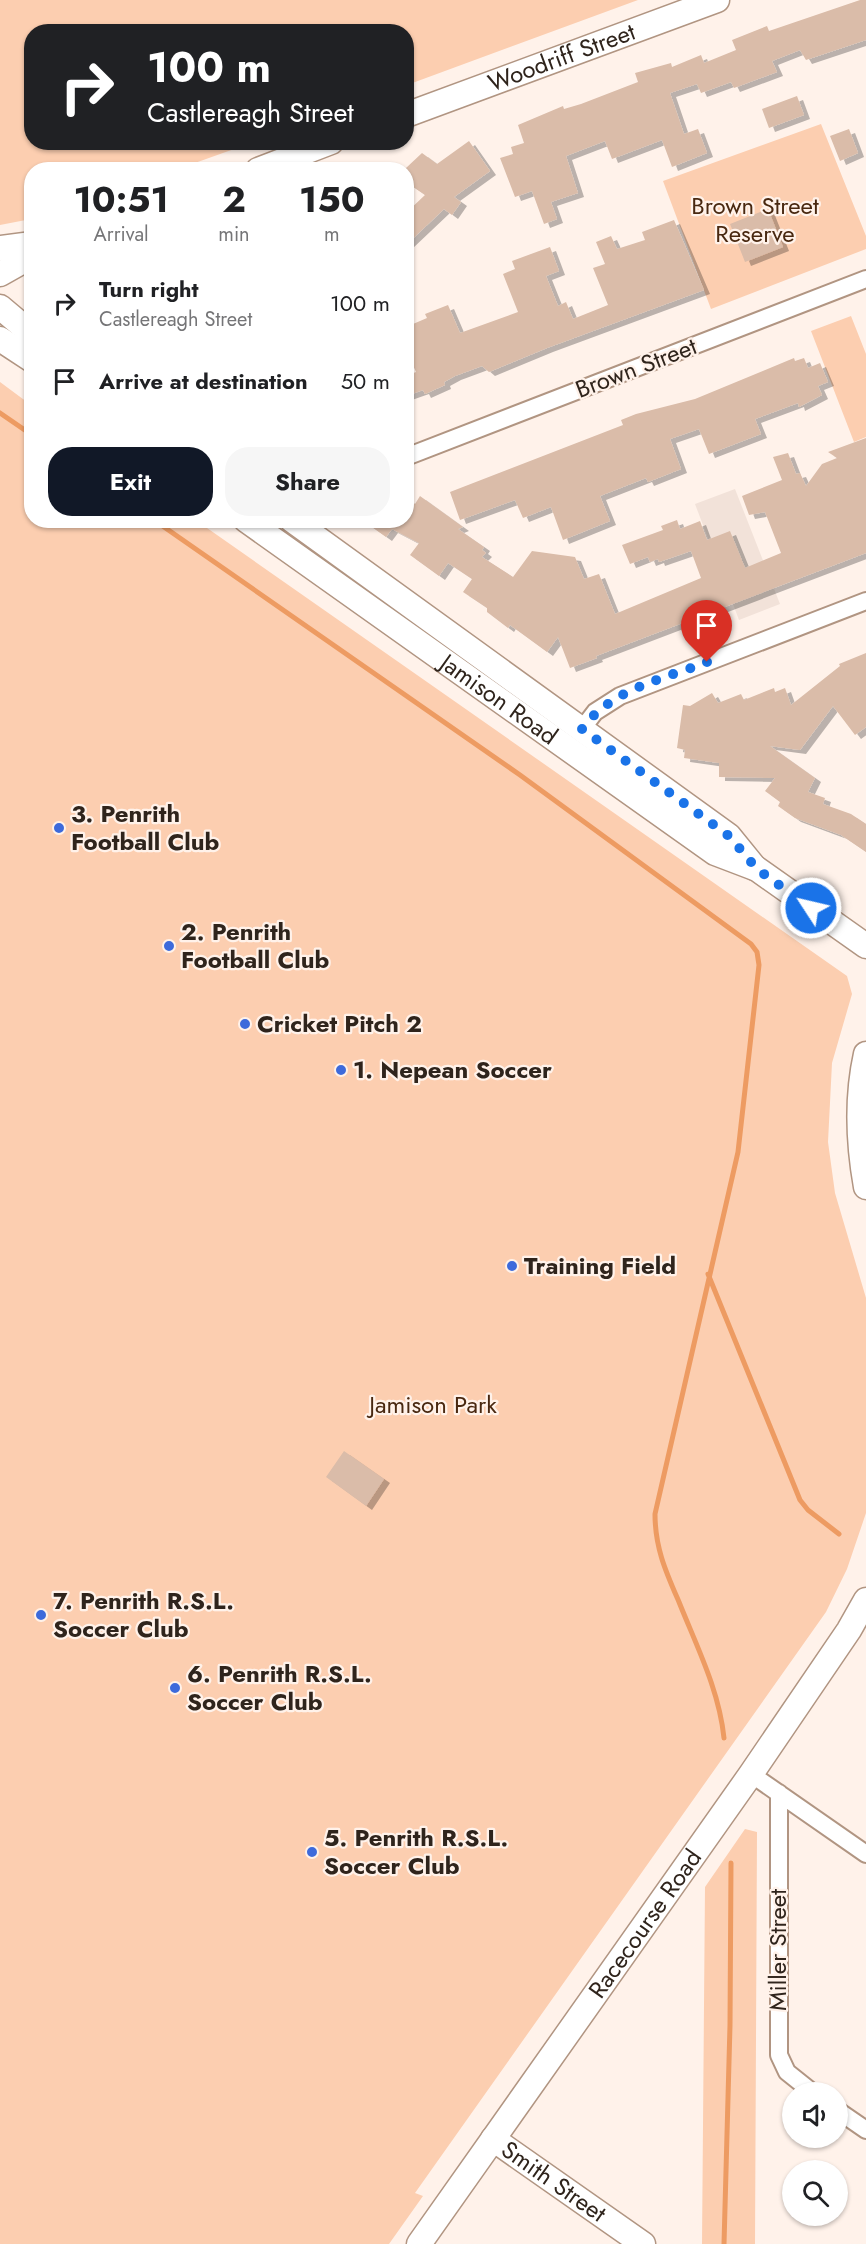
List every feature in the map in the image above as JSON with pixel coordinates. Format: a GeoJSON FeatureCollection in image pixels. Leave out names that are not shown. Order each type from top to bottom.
{"type":"FeatureCollection","features":[{"type":"Feature","properties":{"kind":"street","name":"Woodriff Street"},"geometry":{"type":"LineString","coordinates":[[414,112],[717,0]]}},
{"type":"Feature","properties":{"kind":"street"},"geometry":{"type":"LineString","coordinates":[[279,162],[310,150]]}},
{"type":"Feature","properties":{"kind":"street"},"geometry":{"type":"LineString","coordinates":[[0,248],[24,245]]}},
{"type":"Feature","properties":{"kind":"street"},"geometry":{"type":"LineString","coordinates":[[0,274],[24,260]]}},
{"type":"Feature","properties":{"kind":"street","name":"Brown Street"},"geometry":{"type":"LineString","coordinates":[[414,454],[866,279]]}},
{"type":"Feature","properties":{"kind":"street"},"geometry":{"type":"LineString","coordinates":[[0,307],[24,327]]}},
{"type":"Feature","properties":{"kind":"street"},"geometry":{"type":"LineString","coordinates":[[0,339],[24,355]]}},
{"type":"Feature","properties":{"kind":"street","name":"Jamison Road"},"geometry":{"type":"LineString","coordinates":[[257,528],[715,853],[757,869],[866,946]]}},
{"type":"Feature","properties":{"kind":"street","name":"Jamison Road"},"geometry":{"type":"LineString","coordinates":[[303,528],[729,836],[757,869]]}},
{"type":"Feature","properties":{"kind":"street"},"geometry":{"type":"LineString","coordinates":[[582,729],[595,712],[620,696],[866,601]]}},
{"type":"Feature","properties":{"kind":"street"},"geometry":{"type":"LineString","coordinates":[[866,1054],[860,1089],[858,1137],[866,1187]]}},
{"type":"Feature","properties":{"kind":"street","name":"Racecourse Road"},"geometry":{"type":"LineString","coordinates":[[419,2244],[751,1774],[849,1630],[866,1600]]}},
{"type":"Feature","properties":{"kind":"street"},"geometry":{"type":"LineString","coordinates":[[751,1774],[866,1854]]}},
{"type":"Feature","properties":{"kind":"street","name":"Miller Street"},"geometry":{"type":"LineString","coordinates":[[779,1792],[779,2055],[787,2072],[800,2082]]}},
{"type":"Feature","properties":{"kind":"street"},"geometry":{"type":"LineString","coordinates":[[848,2118],[866,2130]]}},
{"type":"Feature","properties":{"kind":"street","name":"Smith Street"},"geometry":{"type":"LineString","coordinates":[[493,2139],[643,2244]]}},
{"type":"Feature","properties":{"kind":"shaded area"},"geometry":{"type":"Polygon","coordinates":[[[735,489],[780,604],[739,620],[695,504],[735,489]]]}},
{"type":"Feature","properties":{"kind":"green space"},"geometry":{"type":"Polygon","coordinates":[[[0,0],[638,0],[414,82],[414,24],[24,24],[24,150],[231,150],[198,162],[24,162],[24,220],[0,225],[0,0]]]}},
{"type":"Feature","properties":{"kind":"green space","name":"Brown Street Reserve"},"geometry":{"type":"Polygon","coordinates":[[[821,124],[866,236],[866,249],[711,309],[663,181],[821,124]]]}},
{"type":"Feature","properties":{"kind":"green space"},"geometry":{"type":"Polygon","coordinates":[[[851,316],[866,354],[866,437],[854,442],[811,331],[851,316]]]}},
{"type":"Feature","properties":{"kind":"green space","name":"Jamison Park"},"geometry":{"type":"Polygon","coordinates":[[[0,382],[24,400],[24,528],[207,528],[847,976],[852,994],[832,1063],[828,1142],[835,1193],[866,1298],[866,1513],[847,1569],[826,1612],[415,2193],[423,2196],[389,2244],[0,2244],[0,382]]]}},
{"type":"Feature","properties":{"kind":"green space"},"geometry":{"type":"Polygon","coordinates":[[[745,1829],[757,1832],[755,2244],[702,2244],[705,1887],[745,1829]]]}},
{"type":"Feature","properties":{"kind":"building"},"geometry":{"type":"Polygon","coordinates":[[[860,0],[866,0],[866,40],[806,60],[800,50],[772,61],[777,72],[734,88],[731,82],[701,93],[697,84],[670,93],[684,134],[698,129],[707,153],[672,167],[662,140],[612,159],[605,141],[566,156],[578,193],[551,202],[557,219],[544,224],[532,191],[515,197],[500,158],[513,154],[511,147],[524,143],[518,125],[563,106],[564,109],[581,104],[638,82],[635,73],[671,63],[672,67],[701,55],[704,63],[736,50],[732,40],[767,26],[769,31],[860,0]]]}},
{"type":"Feature","properties":{"kind":"building"},"geometry":{"type":"Polygon","coordinates":[[[797,96],[804,115],[769,128],[762,109],[797,96]]]}},
{"type":"Feature","properties":{"kind":"building"},"geometry":{"type":"Polygon","coordinates":[[[849,129],[858,153],[840,161],[830,136],[849,129]]]}},
{"type":"Feature","properties":{"kind":"building"},"geometry":{"type":"Polygon","coordinates":[[[469,141],[490,171],[454,197],[461,202],[452,215],[444,209],[414,237],[414,205],[425,195],[414,187],[412,162],[422,153],[437,164],[469,141]]]}},
{"type":"Feature","properties":{"kind":"building"},"geometry":{"type":"Polygon","coordinates":[[[768,209],[783,247],[745,262],[730,224],[768,209]]]}},
{"type":"Feature","properties":{"kind":"building"},"geometry":{"type":"Polygon","coordinates":[[[674,220],[704,290],[489,372],[482,366],[455,376],[444,382],[445,385],[425,394],[423,390],[414,393],[414,373],[416,372],[414,368],[414,324],[427,318],[425,314],[448,305],[460,333],[518,312],[503,274],[515,269],[512,261],[550,247],[559,271],[546,276],[558,306],[566,302],[573,319],[608,305],[593,268],[605,264],[596,242],[611,236],[617,249],[645,240],[642,232],[674,220]]]}},
{"type":"Feature","properties":{"kind":"building"},"geometry":{"type":"Polygon","coordinates":[[[794,358],[795,361],[804,358],[808,368],[820,363],[828,382],[818,386],[822,395],[799,407],[798,403],[755,419],[761,434],[709,454],[699,429],[670,439],[681,469],[648,482],[646,478],[600,496],[610,521],[563,540],[551,507],[523,518],[515,500],[460,520],[450,492],[623,425],[621,420],[636,414],[695,399],[794,358]]]}},
{"type":"Feature","properties":{"kind":"building"},"geometry":{"type":"Polygon","coordinates":[[[866,438],[866,553],[570,668],[558,637],[547,652],[510,625],[508,628],[487,612],[487,608],[463,592],[472,579],[448,563],[439,576],[410,555],[419,543],[392,529],[386,537],[373,528],[414,528],[414,503],[420,496],[463,527],[458,529],[484,547],[482,550],[486,553],[482,557],[513,577],[532,551],[575,557],[584,579],[599,574],[615,614],[701,578],[691,551],[659,562],[658,559],[650,562],[648,557],[630,564],[622,545],[663,530],[661,526],[677,520],[680,529],[700,521],[707,540],[730,531],[745,568],[781,553],[765,512],[749,515],[742,496],[782,480],[773,457],[788,453],[796,474],[800,473],[806,486],[822,464],[837,458],[828,452],[866,438]]]}},
{"type":"Feature","properties":{"kind":"building"},"geometry":{"type":"Polygon","coordinates":[[[866,653],[866,727],[855,735],[833,706],[800,750],[770,746],[815,778],[808,792],[825,798],[823,804],[851,814],[866,824],[866,852],[841,835],[795,818],[778,806],[780,802],[765,791],[775,778],[719,777],[719,763],[684,758],[685,750],[677,748],[683,705],[690,706],[712,693],[718,703],[741,694],[744,700],[774,688],[775,692],[785,688],[791,705],[840,666],[839,664],[866,653]]]}},
{"type":"Feature","properties":{"kind":"building"},"geometry":{"type":"Polygon","coordinates":[[[344,1451],[384,1479],[366,1506],[326,1477],[344,1451]]]}},
{"type":"Feature","properties":{"kind":"waterway"},"geometry":{"type":"LineString","coordinates":[[0,413],[24,430]]}},
{"type":"Feature","properties":{"kind":"waterway"},"geometry":{"type":"LineString","coordinates":[[165,528],[520,775],[751,944],[757,952],[759,965],[738,1152],[655,1514],[655,1526],[662,1559],[712,1686],[724,1738]]}},
{"type":"Feature","properties":{"kind":"waterway"},"geometry":{"type":"LineString","coordinates":[[708,1274],[800,1500],[808,1510],[839,1534]]}},
{"type":"Feature","properties":{"kind":"waterway"},"geometry":{"type":"LineString","coordinates":[[724,2244],[730,2025],[731,1863]]}},
{"type":"Feature","properties":{"kind":"place","name":"3. Penrith Football Club"},"geometry":{"type":"Point","coordinates":[59,828]}},
{"type":"Feature","properties":{"kind":"place","name":"2. Penrith Football Club"},"geometry":{"type":"Point","coordinates":[169,946]}},
{"type":"Feature","properties":{"kind":"place","name":"Cricket Pitch 2"},"geometry":{"type":"Point","coordinates":[245,1024]}},
{"type":"Feature","properties":{"kind":"place","name":"1. Nepean Soccer"},"geometry":{"type":"Point","coordinates":[341,1070]}},
{"type":"Feature","properties":{"kind":"place","name":"Training Field"},"geometry":{"type":"Point","coordinates":[512,1266]}},
{"type":"Feature","properties":{"kind":"place","name":"7. Penrith R.S.L. Soccer Club"},"geometry":{"type":"Point","coordinates":[41,1615]}},
{"type":"Feature","properties":{"kind":"place","name":"6. Penrith R.S.L. Soccer Club"},"geometry":{"type":"Point","coordinates":[175,1688]}},
{"type":"Feature","properties":{"kind":"place","name":"5. Penrith R.S.L. Soccer Club"},"geometry":{"type":"Point","coordinates":[312,1852]}},
{"type":"Feature","properties":{"kind":"route"},"geometry":{"type":"LineString","coordinates":[[707,662],[607,702],[595,712],[582,729],[729,836],[757,869],[811,908]]}}]}
